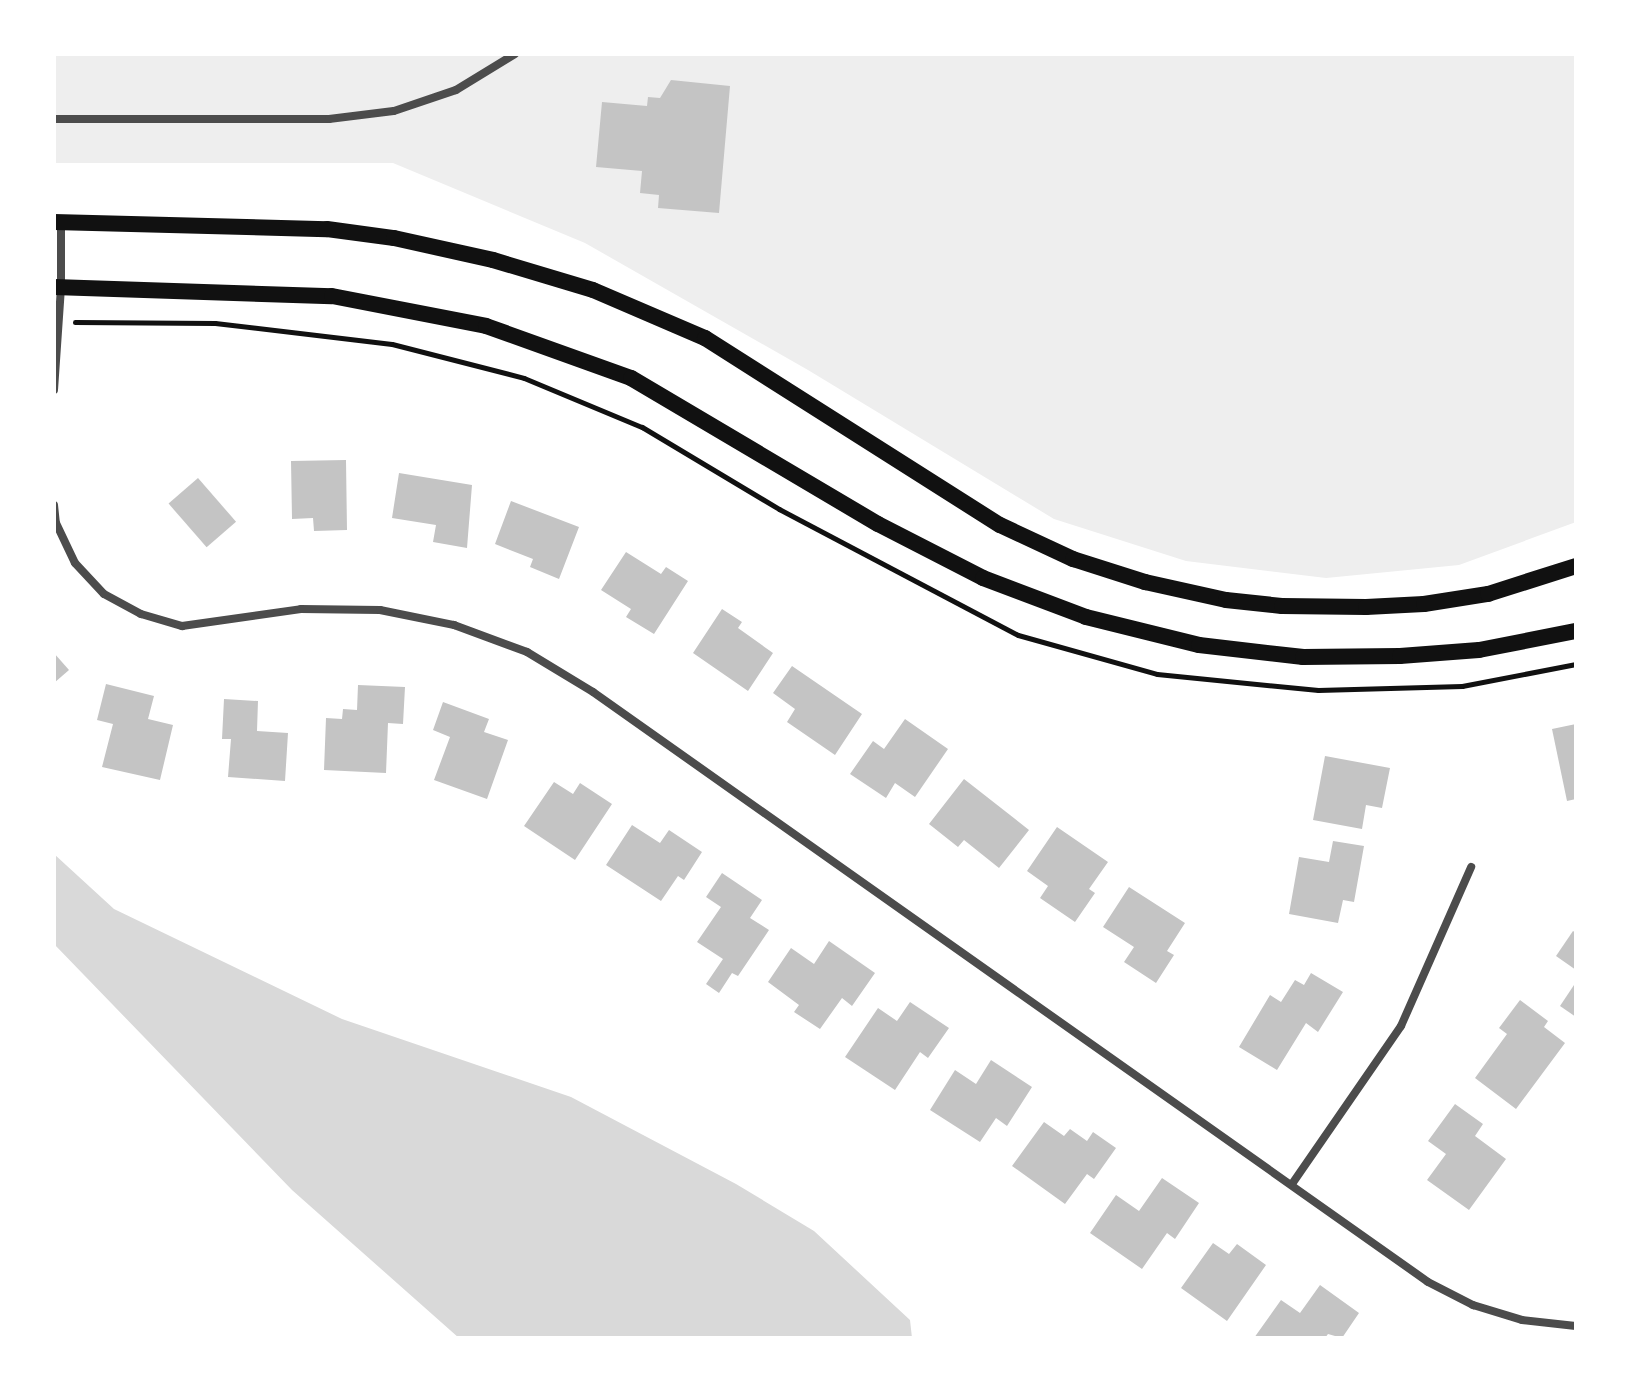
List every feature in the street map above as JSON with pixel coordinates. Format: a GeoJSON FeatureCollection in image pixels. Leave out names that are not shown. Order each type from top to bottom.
{"type":"FeatureCollection","features":[{"type":"Feature","properties":{"kind":"main road"},"geometry":{"type":"LineString","coordinates":[[58,222],[327,229],[394,238],[493,260],[593,290],[705,338],[1000,525],[1073,559],[1145,582],[1226,600],[1282,606],[1366,607],[1424,604],[1488,594],[1576,566]]}},
{"type":"Feature","properties":{"kind":"main road"},"geometry":{"type":"LineString","coordinates":[[58,287],[332,296],[486,326],[631,378],[878,524],[983,578],[1086,617],[1199,645],[1303,657],[1400,656],[1479,650],[1576,631]]}},
{"type":"Feature","properties":{"kind":"street"},"geometry":{"type":"LineString","coordinates":[[54,119],[329,119],[394,111],[456,90],[515,54]]}},
{"type":"Feature","properties":{"kind":"street"},"geometry":{"type":"LineString","coordinates":[[54,390],[58,222]]}},
{"type":"Feature","properties":{"kind":"street"},"geometry":{"type":"LineString","coordinates":[[54,505],[56,523],[75,563],[104,594],[141,614],[182,626],[301,609],[380,610],[454,625],[527,652],[593,692],[1428,1282],[1473,1305],[1522,1320],[1576,1326]]}},
{"type":"Feature","properties":{"kind":"street"},"geometry":{"type":"LineString","coordinates":[[1292,1184],[1401,1026],[1471,867]]}},
{"type":"Feature","properties":{"kind":"shaded area"},"geometry":{"type":"Polygon","coordinates":[[[54,54],[1576,54],[1576,522],[1459,565],[1326,578],[1186,561],[1054,519],[808,370],[585,243],[393,163],[54,163],[54,54]]]}},
{"type":"Feature","properties":{"kind":"shaded area"},"geometry":{"type":"Polygon","coordinates":[[[54,854],[114,909],[342,1019],[571,1097],[736,1184],[814,1231],[910,1320],[912,1338],[459,1338],[292,1190],[54,944],[54,854]]]}},
{"type":"Feature","properties":{"kind":"building"},"geometry":{"type":"Polygon","coordinates":[[[671,80],[730,86],[719,213],[658,208],[659,195],[640,193],[642,171],[596,167],[602,102],[647,106],[648,97],[660,98],[671,80]]]}},
{"type":"Feature","properties":{"kind":"building"},"geometry":{"type":"Polygon","coordinates":[[[346,460],[347,530],[314,531],[313,518],[292,519],[291,461],[346,460]]]}},
{"type":"Feature","properties":{"kind":"building"},"geometry":{"type":"Polygon","coordinates":[[[399,473],[472,485],[467,548],[433,542],[436,525],[392,518],[399,473]]]}},
{"type":"Feature","properties":{"kind":"building"},"geometry":{"type":"Polygon","coordinates":[[[198,478],[236,522],[207,547],[169,504],[198,478]]]}},
{"type":"Feature","properties":{"kind":"building"},"geometry":{"type":"Polygon","coordinates":[[[511,501],[579,527],[559,579],[530,567],[533,559],[495,544],[511,501]]]}},
{"type":"Feature","properties":{"kind":"building"},"geometry":{"type":"Polygon","coordinates":[[[626,552],[661,574],[666,567],[688,581],[654,634],[626,617],[631,609],[601,590],[626,552]]]}},
{"type":"Feature","properties":{"kind":"building"},"geometry":{"type":"Polygon","coordinates":[[[722,609],[742,622],[738,628],[773,653],[748,691],[693,653],[722,609]]]}},
{"type":"Feature","properties":{"kind":"building"},"geometry":{"type":"Polygon","coordinates":[[[54,653],[69,670],[54,683],[54,653]]]}},
{"type":"Feature","properties":{"kind":"building"},"geometry":{"type":"Polygon","coordinates":[[[792,666],[862,714],[835,755],[787,722],[795,709],[773,693],[792,666]]]}},
{"type":"Feature","properties":{"kind":"building"},"geometry":{"type":"Polygon","coordinates":[[[106,684],[154,696],[148,719],[173,725],[160,780],[102,767],[113,724],[97,720],[106,684]]]}},
{"type":"Feature","properties":{"kind":"building"},"geometry":{"type":"Polygon","coordinates":[[[358,685],[405,687],[403,724],[388,723],[386,773],[324,770],[326,718],[342,719],[343,709],[357,710],[358,685]]]}},
{"type":"Feature","properties":{"kind":"building"},"geometry":{"type":"Polygon","coordinates":[[[224,699],[258,701],[257,731],[288,733],[285,781],[228,777],[231,739],[222,739],[224,699]]]}},
{"type":"Feature","properties":{"kind":"building"},"geometry":{"type":"Polygon","coordinates":[[[443,702],[489,719],[484,732],[508,740],[487,799],[434,780],[450,737],[433,730],[443,702]]]}},
{"type":"Feature","properties":{"kind":"building"},"geometry":{"type":"Polygon","coordinates":[[[905,719],[948,749],[915,797],[895,783],[886,798],[850,774],[873,741],[884,749],[905,719]]]}},
{"type":"Feature","properties":{"kind":"building"},"geometry":{"type":"Polygon","coordinates":[[[1576,724],[1576,799],[1567,801],[1552,729],[1576,724]]]}},
{"type":"Feature","properties":{"kind":"building"},"geometry":{"type":"Polygon","coordinates":[[[1325,756],[1390,768],[1382,808],[1366,805],[1362,829],[1313,820],[1325,756]]]}},
{"type":"Feature","properties":{"kind":"building"},"geometry":{"type":"Polygon","coordinates":[[[964,779],[1029,830],[999,868],[964,840],[958,847],[929,824],[964,779]]]}},
{"type":"Feature","properties":{"kind":"building"},"geometry":{"type":"Polygon","coordinates":[[[554,782],[573,794],[580,783],[612,804],[575,860],[524,826],[554,782]]]}},
{"type":"Feature","properties":{"kind":"building"},"geometry":{"type":"Polygon","coordinates":[[[632,825],[660,843],[669,830],[702,852],[684,880],[678,876],[661,901],[606,865],[632,825]]]}},
{"type":"Feature","properties":{"kind":"building"},"geometry":{"type":"Polygon","coordinates":[[[1057,827],[1108,862],[1089,889],[1095,893],[1075,922],[1040,898],[1048,886],[1027,871],[1057,827]]]}},
{"type":"Feature","properties":{"kind":"building"},"geometry":{"type":"Polygon","coordinates":[[[1333,841],[1364,846],[1354,902],[1343,900],[1338,923],[1289,914],[1299,857],[1329,862],[1333,841]]]}},
{"type":"Feature","properties":{"kind":"building"},"geometry":{"type":"Polygon","coordinates":[[[722,873],[762,900],[750,918],[769,930],[738,976],[732,973],[719,993],[706,984],[723,959],[697,942],[721,907],[706,897],[722,873]]]}},
{"type":"Feature","properties":{"kind":"building"},"geometry":{"type":"Polygon","coordinates":[[[1129,887],[1185,923],[1167,951],[1174,955],[1156,983],[1124,962],[1134,947],[1103,927],[1129,887]]]}},
{"type":"Feature","properties":{"kind":"building"},"geometry":{"type":"Polygon","coordinates":[[[1573,931],[1576,933],[1576,970],[1556,956],[1573,931]]]}},
{"type":"Feature","properties":{"kind":"building"},"geometry":{"type":"Polygon","coordinates":[[[829,941],[875,973],[852,1006],[842,998],[820,1029],[794,1012],[799,1005],[768,982],[791,948],[814,964],[829,941]]]}},
{"type":"Feature","properties":{"kind":"building"},"geometry":{"type":"Polygon","coordinates":[[[1311,973],[1343,992],[1318,1032],[1306,1023],[1277,1070],[1239,1047],[1270,995],[1281,1002],[1295,980],[1304,985],[1311,973]]]}},
{"type":"Feature","properties":{"kind":"building"},"geometry":{"type":"Polygon","coordinates":[[[1576,982],[1576,1017],[1560,1006],[1576,982]]]}},
{"type":"Feature","properties":{"kind":"building"},"geometry":{"type":"Polygon","coordinates":[[[1520,1000],[1548,1021],[1544,1027],[1565,1043],[1516,1109],[1475,1078],[1507,1034],[1499,1028],[1520,1000]]]}},
{"type":"Feature","properties":{"kind":"building"},"geometry":{"type":"Polygon","coordinates":[[[910,1002],[949,1028],[928,1058],[920,1052],[895,1090],[845,1057],[878,1008],[897,1021],[910,1002]]]}},
{"type":"Feature","properties":{"kind":"building"},"geometry":{"type":"Polygon","coordinates":[[[991,1060],[1032,1087],[1007,1126],[996,1118],[980,1142],[930,1110],[955,1070],[976,1084],[991,1060]]]}},
{"type":"Feature","properties":{"kind":"building"},"geometry":{"type":"Polygon","coordinates":[[[1455,1104],[1483,1124],[1475,1136],[1506,1159],[1469,1210],[1427,1180],[1446,1154],[1428,1141],[1455,1104]]]}},
{"type":"Feature","properties":{"kind":"building"},"geometry":{"type":"Polygon","coordinates":[[[1044,1122],[1064,1136],[1070,1129],[1087,1141],[1093,1132],[1116,1148],[1094,1179],[1087,1174],[1065,1204],[1012,1166],[1044,1122]]]}},
{"type":"Feature","properties":{"kind":"building"},"geometry":{"type":"Polygon","coordinates":[[[1162,1178],[1199,1203],[1175,1239],[1167,1233],[1142,1269],[1090,1233],[1116,1195],[1139,1211],[1162,1178]]]}},
{"type":"Feature","properties":{"kind":"building"},"geometry":{"type":"Polygon","coordinates":[[[1213,1243],[1229,1254],[1237,1244],[1266,1265],[1227,1321],[1181,1288],[1213,1243]]]}},
{"type":"Feature","properties":{"kind":"building"},"geometry":{"type":"Polygon","coordinates":[[[1320,1285],[1359,1313],[1342,1338],[1328,1334],[1325,1338],[1254,1338],[1281,1300],[1300,1313],[1320,1285]]]}}]}
